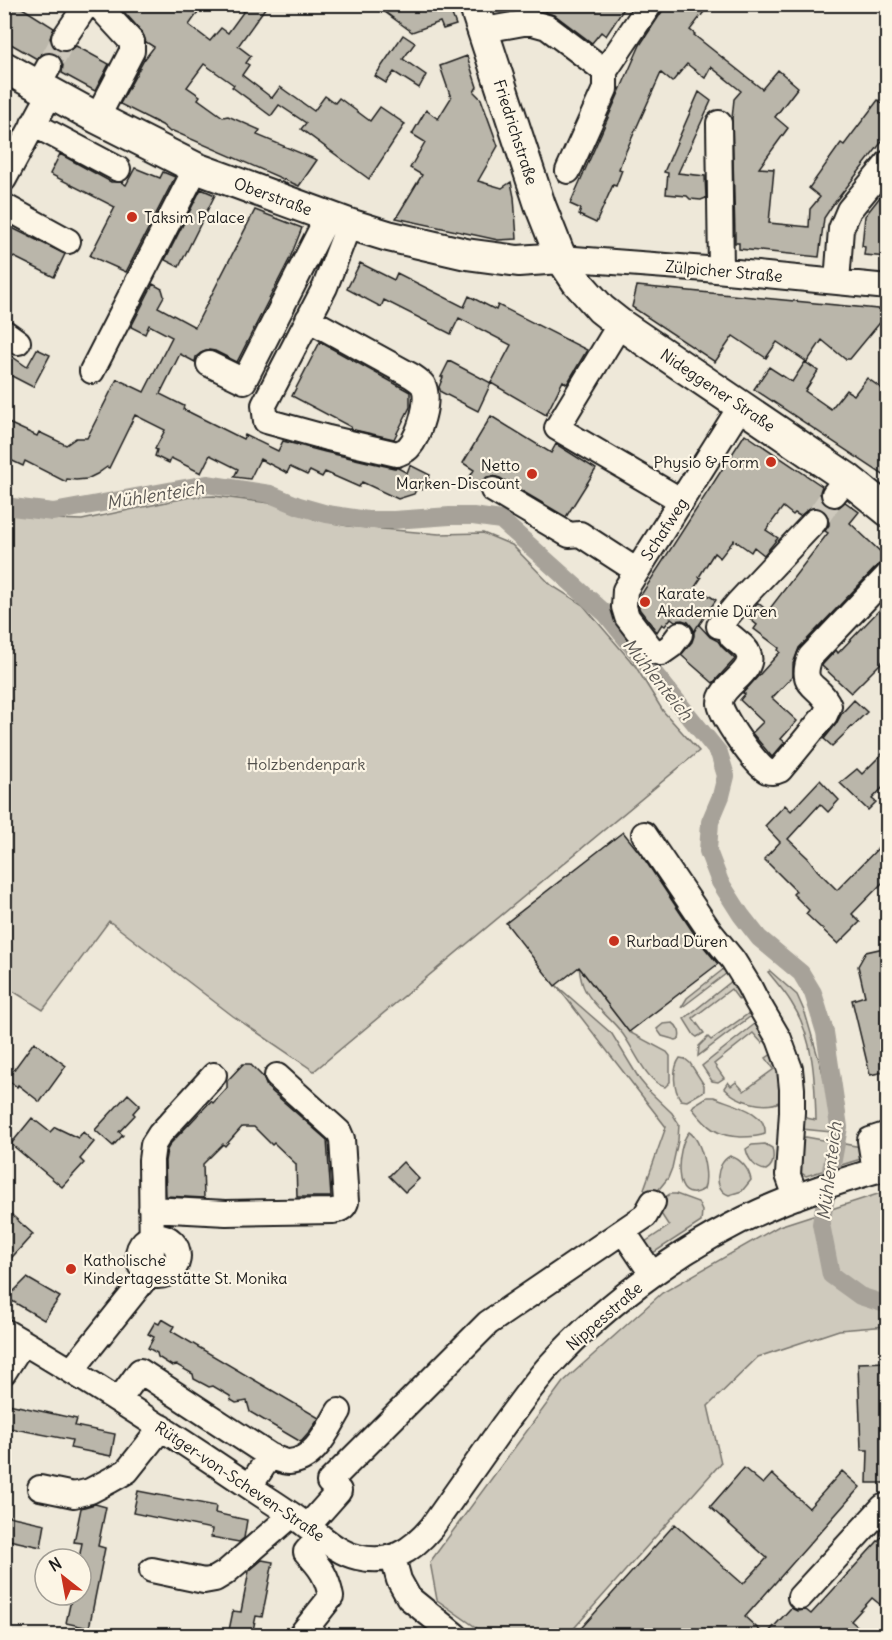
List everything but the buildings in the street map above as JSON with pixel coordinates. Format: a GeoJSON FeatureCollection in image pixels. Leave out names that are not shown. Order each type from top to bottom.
{"type":"FeatureCollection","features":[{"type":"Feature","properties":{"kind":"main road","name":"Friedrichstraße"},"geometry":{"type":"LineString","coordinates":[[479,17],[540,205],[561,258]]}},
{"type":"Feature","properties":{"kind":"main road","name":"Oberstraße"},"geometry":{"type":"LineString","coordinates":[[4,67],[46,82],[97,118],[196,168],[338,220],[388,236],[466,254],[518,261],[561,258]]}},
{"type":"Feature","properties":{"kind":"main road","name":"Nideggener Straße"},"geometry":{"type":"LineString","coordinates":[[561,258],[577,282],[593,300],[620,324],[741,406],[840,486],[888,511]]}},
{"type":"Feature","properties":{"kind":"street"},"geometry":{"type":"LineString","coordinates":[[568,171],[605,89],[605,71],[650,4]]}},
{"type":"Feature","properties":{"kind":"street"},"geometry":{"type":"LineString","coordinates":[[64,38],[91,6],[132,42],[132,51],[97,118]]}},
{"type":"Feature","properties":{"kind":"street"},"geometry":{"type":"LineString","coordinates":[[479,17],[529,22],[547,27],[605,71]]}},
{"type":"Feature","properties":{"kind":"street"},"geometry":{"type":"LineString","coordinates":[[4,179],[33,124],[46,82]]}},
{"type":"Feature","properties":{"kind":"street"},"geometry":{"type":"LineString","coordinates":[[719,123],[721,270]]}},
{"type":"Feature","properties":{"kind":"street"},"geometry":{"type":"LineString","coordinates":[[33,124],[118,169]]}},
{"type":"Feature","properties":{"kind":"street"},"geometry":{"type":"LineString","coordinates":[[837,282],[840,229],[849,210],[888,164]]}},
{"type":"Feature","properties":{"kind":"street"},"geometry":{"type":"LineString","coordinates":[[92,371],[196,168]]}},
{"type":"Feature","properties":{"kind":"street"},"geometry":{"type":"LineString","coordinates":[[4,206],[68,241]]}},
{"type":"Feature","properties":{"kind":"street"},"geometry":{"type":"LineString","coordinates":[[308,320],[412,376],[423,386],[424,415],[419,433],[408,449],[397,454],[328,438],[265,413],[199,365],[244,381],[338,220]]}},
{"type":"Feature","properties":{"kind":"street"},"geometry":{"type":"LineString","coordinates":[[265,413],[325,287],[338,220]]}},
{"type":"Feature","properties":{"kind":"street","name":"Zülpicher Straße"},"geometry":{"type":"LineString","coordinates":[[561,258],[888,286]]}},
{"type":"Feature","properties":{"kind":"street"},"geometry":{"type":"LineString","coordinates":[[620,324],[557,428],[682,501]]}},
{"type":"Feature","properties":{"kind":"street","name":"Schafweg"},"geometry":{"type":"LineString","coordinates":[[631,581],[741,406]]}},
{"type":"Feature","properties":{"kind":"street"},"geometry":{"type":"LineString","coordinates":[[494,490],[569,535],[580,534],[631,581],[624,607],[627,617],[653,651],[661,653],[671,646],[680,634]]}},
{"type":"Feature","properties":{"kind":"street"},"geometry":{"type":"LineString","coordinates":[[815,521],[738,603],[726,632],[748,651],[750,660],[747,668],[720,697],[720,706],[752,757],[769,772],[775,773],[780,770],[825,715],[829,706],[826,699],[806,678],[806,668],[810,657],[888,575]]}},
{"type":"Feature","properties":{"kind":"street"},"geometry":{"type":"LineString","coordinates":[[644,834],[732,960],[780,1039],[790,1069],[792,1089],[788,1175],[818,1189]]}},
{"type":"Feature","properties":{"kind":"street"},"geometry":{"type":"LineString","coordinates":[[152,1237],[150,1209],[153,1145],[160,1134],[214,1075]]}},
{"type":"Feature","properties":{"kind":"street"},"geometry":{"type":"LineString","coordinates":[[150,1209],[226,1213],[333,1211],[340,1210],[344,1206],[346,1202],[342,1138],[339,1132],[277,1076]]}},
{"type":"Feature","properties":{"kind":"street"},"geometry":{"type":"LineString","coordinates":[[881,1169],[870,1140],[888,1134]]}},
{"type":"Feature","properties":{"kind":"street","name":"Nippesstraße"},"geometry":{"type":"LineString","coordinates":[[393,1558],[406,1552],[432,1527],[516,1407],[550,1365],[601,1315],[652,1274],[728,1227],[818,1189],[881,1169]]}},
{"type":"Feature","properties":{"kind":"street"},"geometry":{"type":"LineString","coordinates":[[152,1570],[204,1581],[215,1579],[307,1526],[339,1491],[329,1482],[488,1323],[645,1216],[653,1202]]}},
{"type":"Feature","properties":{"kind":"street"},"geometry":{"type":"LineString","coordinates":[[623,1231],[652,1274]]}},
{"type":"Feature","properties":{"kind":"street"},"geometry":{"type":"LineString","coordinates":[[152,1237],[167,1238],[177,1250],[176,1265],[171,1271],[160,1276],[149,1274],[139,1263],[140,1247],[152,1237]]}},
{"type":"Feature","properties":{"kind":"street"},"geometry":{"type":"LineString","coordinates":[[72,1370],[149,1274]]}},
{"type":"Feature","properties":{"kind":"street"},"geometry":{"type":"LineString","coordinates":[[4,1372],[14,1337]]}},
{"type":"Feature","properties":{"kind":"street","name":"Rütger-von-Scheven-Straße"},"geometry":{"type":"LineString","coordinates":[[14,1337],[72,1370],[162,1427],[345,1553],[374,1560],[393,1558]]}},
{"type":"Feature","properties":{"kind":"street"},"geometry":{"type":"LineString","coordinates":[[119,1400],[140,1371],[270,1456],[287,1462],[303,1458],[317,1446],[339,1411]]}},
{"type":"Feature","properties":{"kind":"street"},"geometry":{"type":"LineString","coordinates":[[40,1488],[74,1495],[90,1491],[127,1471],[162,1427]]}},
{"type":"Feature","properties":{"kind":"street"},"geometry":{"type":"LineString","coordinates":[[250,1486],[270,1456]]}},
{"type":"Feature","properties":{"kind":"street"},"geometry":{"type":"LineString","coordinates":[[800,1597],[883,1507],[888,1505]]}},
{"type":"Feature","properties":{"kind":"street"},"geometry":{"type":"LineString","coordinates":[[300,1635],[331,1597],[321,1568],[306,1552],[307,1526]]}},
{"type":"Feature","properties":{"kind":"street"},"geometry":{"type":"LineString","coordinates":[[393,1558],[399,1580],[409,1598],[452,1634]]}},
{"type":"Feature","properties":{"kind":"green space","name":"Holzbendenpark"},"geometry":{"type":"Polygon","coordinates":[[[214,496],[278,504],[296,509],[314,519],[348,526],[439,534],[483,533],[512,545],[551,585],[583,605],[636,667],[663,711],[699,751],[314,1071],[233,1016],[109,921],[43,1010],[5,986],[5,512],[52,519],[82,520],[190,497],[214,496]]]}},
{"type":"Feature","properties":{"kind":"green space"},"geometry":{"type":"Polygon","coordinates":[[[579,967],[629,1032],[667,1052],[670,1056],[670,1082],[665,1087],[658,1084],[646,1072],[627,1039],[589,996],[583,985],[579,967]]]}},
{"type":"Feature","properties":{"kind":"green space"},"geometry":{"type":"Polygon","coordinates":[[[725,968],[731,970],[681,1008],[687,998],[725,968]]]}},
{"type":"Feature","properties":{"kind":"green space"},"geometry":{"type":"Polygon","coordinates":[[[770,971],[797,995],[805,1013],[833,1116],[831,1132],[802,1129],[797,1116],[816,1120],[812,1060],[799,1016],[786,994],[768,972],[770,971]]]}},
{"type":"Feature","properties":{"kind":"green space"},"geometry":{"type":"Polygon","coordinates":[[[737,977],[744,996],[739,1000],[731,989],[693,1018],[704,1033],[697,1037],[694,1035],[684,1019],[737,977]]]}},
{"type":"Feature","properties":{"kind":"green space"},"geometry":{"type":"Polygon","coordinates":[[[556,985],[612,1034],[640,1080],[672,1113],[679,1124],[672,1168],[668,1178],[651,1199],[644,1189],[666,1127],[556,985]]]}},
{"type":"Feature","properties":{"kind":"green space"},"geometry":{"type":"Polygon","coordinates":[[[748,1014],[751,1016],[698,1056],[699,1046],[708,1037],[711,1040],[748,1014]]]}},
{"type":"Feature","properties":{"kind":"green space"},"geometry":{"type":"Polygon","coordinates":[[[673,1023],[679,1032],[679,1039],[676,1040],[662,1036],[657,1029],[663,1024],[673,1023]]]}},
{"type":"Feature","properties":{"kind":"green space"},"geometry":{"type":"Polygon","coordinates":[[[756,1023],[765,1038],[762,1043],[753,1033],[714,1064],[724,1078],[718,1082],[712,1081],[702,1066],[756,1023]]]}},
{"type":"Feature","properties":{"kind":"green space"},"geometry":{"type":"Polygon","coordinates":[[[772,1054],[778,1060],[781,1101],[767,1105],[751,1103],[736,1097],[724,1088],[728,1082],[731,1086],[736,1082],[744,1091],[774,1069],[766,1058],[772,1054]]]}},
{"type":"Feature","properties":{"kind":"green space"},"geometry":{"type":"Polygon","coordinates":[[[680,1058],[690,1063],[704,1085],[704,1091],[687,1101],[681,1100],[675,1085],[675,1073],[680,1058]]]}},
{"type":"Feature","properties":{"kind":"green space"},"geometry":{"type":"Polygon","coordinates":[[[707,1097],[714,1097],[754,1114],[761,1120],[765,1134],[741,1137],[725,1135],[713,1129],[692,1108],[707,1097]]]}},
{"type":"Feature","properties":{"kind":"green space"},"geometry":{"type":"Polygon","coordinates":[[[689,1132],[698,1142],[706,1175],[704,1189],[693,1193],[686,1191],[681,1184],[679,1174],[681,1150],[689,1132]]]}},
{"type":"Feature","properties":{"kind":"green space"},"geometry":{"type":"Polygon","coordinates":[[[801,1138],[861,1147],[864,1158],[806,1176],[796,1165],[801,1138]]]}},
{"type":"Feature","properties":{"kind":"green space"},"geometry":{"type":"Polygon","coordinates":[[[765,1144],[772,1148],[773,1154],[772,1163],[766,1170],[753,1163],[746,1149],[752,1145],[765,1144]]]}},
{"type":"Feature","properties":{"kind":"green space"},"geometry":{"type":"Polygon","coordinates":[[[730,1156],[738,1159],[744,1165],[751,1180],[742,1191],[729,1195],[720,1188],[718,1177],[721,1165],[730,1156]]]}},
{"type":"Feature","properties":{"kind":"green space"},"geometry":{"type":"Polygon","coordinates":[[[887,1191],[887,1326],[839,1330],[758,1357],[708,1406],[721,1463],[568,1635],[487,1635],[437,1600],[430,1562],[563,1382],[662,1293],[779,1226],[887,1191]]]}},
{"type":"Feature","properties":{"kind":"green space"},"geometry":{"type":"Polygon","coordinates":[[[670,1194],[698,1202],[702,1211],[701,1222],[650,1255],[642,1244],[669,1226],[656,1206],[670,1194]]]}},
{"type":"Feature","properties":{"kind":"waterway","name":"Mühlenteich"},"geometry":{"type":"LineString","coordinates":[[4,506],[53,512],[207,484],[270,494],[327,514],[367,520],[450,516],[501,520],[606,614],[719,753],[726,776],[721,796],[710,822],[708,851],[720,882],[741,915],[759,938],[801,973],[813,993],[825,1032],[839,1127],[821,1224],[831,1275],[860,1296],[888,1305]]}},
{"type":"Feature","properties":{"kind":"tunnel"},"geometry":{"type":"LineString","coordinates":[[49,66],[64,38]]}},
{"type":"Feature","properties":{"kind":"tunnel"},"geometry":{"type":"LineString","coordinates":[[815,521],[834,494]]}},
{"type":"Feature","properties":{"kind":"place","name":"Taksim Palace"},"geometry":{"type":"Point","coordinates":[132,217]}},
{"type":"Feature","properties":{"kind":"place","name":"Physio & Form"},"geometry":{"type":"Point","coordinates":[771,462]}},
{"type":"Feature","properties":{"kind":"place","name":"Netto Marken-Discount"},"geometry":{"type":"Point","coordinates":[532,474]}},
{"type":"Feature","properties":{"kind":"place","name":"Karate Akademie Düren"},"geometry":{"type":"Point","coordinates":[645,602]}},
{"type":"Feature","properties":{"kind":"place","name":"Rurbad Düren"},"geometry":{"type":"Point","coordinates":[614,941]}},
{"type":"Feature","properties":{"kind":"place","name":"Katholische Kindertagesstätte St. Monika"},"geometry":{"type":"Point","coordinates":[71,1269]}}]}
